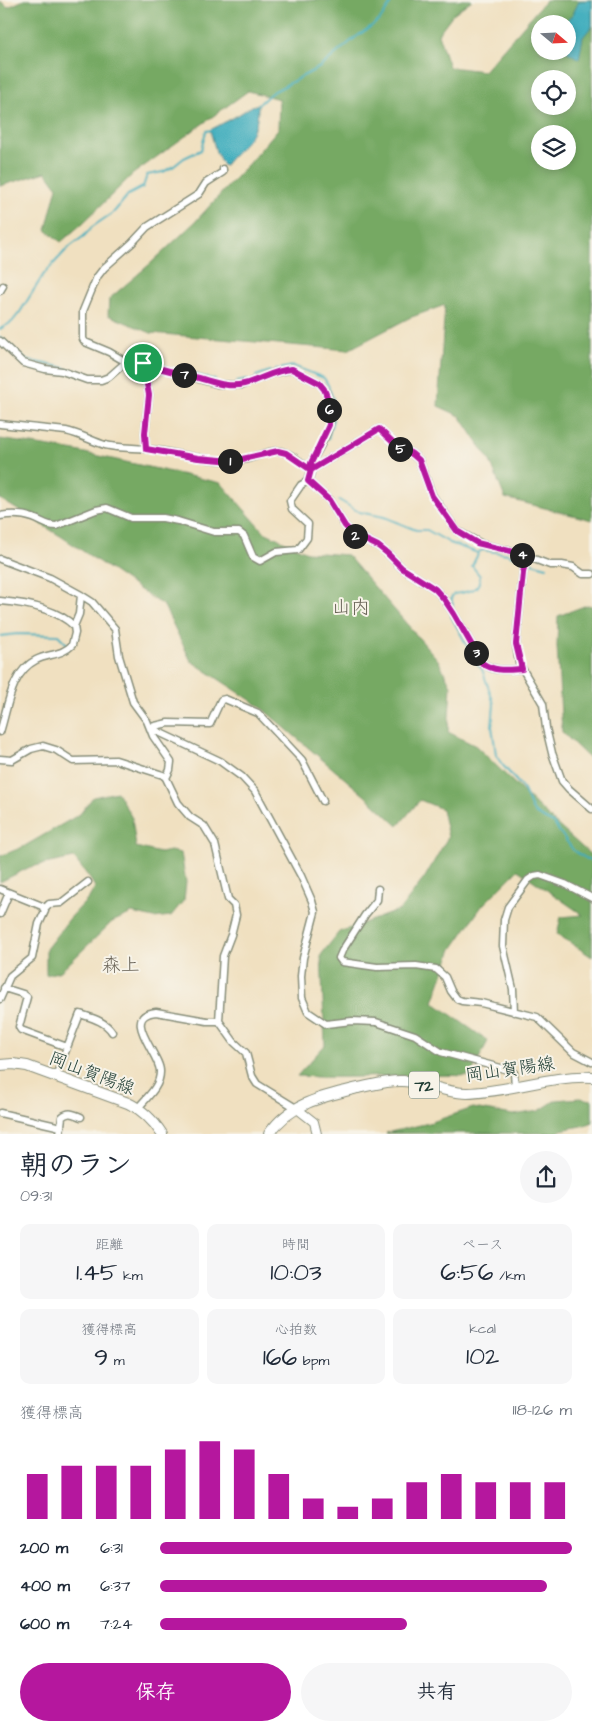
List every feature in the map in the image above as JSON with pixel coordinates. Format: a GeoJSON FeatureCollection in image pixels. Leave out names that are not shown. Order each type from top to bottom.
{"type":"FeatureCollection","features":[{"type":"Feature","properties":{"kind":"main road","name":"岡山賀陽線"},"geometry":{"type":"LineString","coordinates":[[0,1065],[27,1066],[138,1108],[152,1120],[162,1134]]}},
{"type":"Feature","properties":{"kind":"main road","name":"岡山賀陽線"},"geometry":{"type":"LineString","coordinates":[[269,1134],[276,1123],[308,1101],[385,1082],[402,1081],[465,1093],[568,1077],[592,1077]]}},
{"type":"Feature","properties":{"kind":"street"},"geometry":{"type":"LineString","coordinates":[[0,516],[16,514],[33,518],[50,526],[56,526],[96,510],[107,508],[131,518],[163,518],[214,532],[239,532],[244,536],[253,557],[260,560],[276,552],[295,551],[301,548],[307,538],[308,524],[292,509],[290,501],[301,485],[308,481],[311,463],[329,425],[328,399],[319,383],[292,369],[273,373],[242,385],[217,384],[143,363],[123,360],[85,342],[82,336],[83,311],[97,277],[147,227],[199,194],[206,184],[223,172],[223,169]]}},
{"type":"Feature","properties":{"kind":"street"},"geometry":{"type":"LineString","coordinates":[[0,341],[23,363],[87,380],[101,380],[109,377],[123,360]]}},
{"type":"Feature","properties":{"kind":"street"},"geometry":{"type":"LineString","coordinates":[[143,363],[149,395],[145,433],[146,449]]}},
{"type":"Feature","properties":{"kind":"street"},"geometry":{"type":"LineString","coordinates":[[0,424],[75,432],[105,445],[146,449],[198,458],[233,461],[278,451],[286,453],[311,470]]}},
{"type":"Feature","properties":{"kind":"street"},"geometry":{"type":"LineString","coordinates":[[311,470],[379,429],[397,446],[419,460],[432,496],[457,531],[477,543],[518,553],[526,560],[550,565],[562,564],[573,567],[584,574],[592,574]]}},
{"type":"Feature","properties":{"kind":"street"},"geometry":{"type":"LineString","coordinates":[[308,481],[329,500],[345,526],[353,534],[378,546],[402,568],[435,589],[454,614],[482,663],[489,668],[497,670],[522,669]]}},
{"type":"Feature","properties":{"kind":"street"},"geometry":{"type":"LineString","coordinates":[[0,560],[50,578],[81,595],[96,606],[115,629],[119,656],[133,702],[147,721],[153,736],[171,762],[166,778]]}},
{"type":"Feature","properties":{"kind":"street"},"geometry":{"type":"LineString","coordinates":[[526,560],[516,644],[522,669],[543,704],[550,745],[562,781],[568,789],[592,809]]}},
{"type":"Feature","properties":{"kind":"street"},"geometry":{"type":"LineString","coordinates":[[0,732],[9,697],[23,671],[37,660],[68,649],[75,639],[74,626],[79,614],[81,595]]}},
{"type":"Feature","properties":{"kind":"street"},"geometry":{"type":"LineString","coordinates":[[0,600],[39,608],[67,620],[74,626]]}},
{"type":"Feature","properties":{"kind":"street"},"geometry":{"type":"LineString","coordinates":[[150,728],[168,723],[210,724],[221,700],[225,699],[252,709],[258,712],[302,760],[323,801]]}},
{"type":"Feature","properties":{"kind":"street"},"geometry":{"type":"LineString","coordinates":[[150,728],[220,761],[242,777],[255,792],[301,876],[315,912],[303,958],[301,976],[302,998],[308,1012],[326,1024],[352,1021],[376,1022],[415,1035],[442,1052],[512,1071],[514,1073],[515,1086]]}},
{"type":"Feature","properties":{"kind":"street"},"geometry":{"type":"LineString","coordinates":[[0,759],[12,760],[31,749],[43,746],[56,750],[73,761],[116,760],[156,772],[166,778],[178,803],[190,817],[204,826],[215,844],[228,899],[234,905],[236,915],[223,956],[219,1021],[234,1042],[246,1053],[252,1076],[257,1084],[296,1108],[314,1122],[317,1134]]}},
{"type":"Feature","properties":{"kind":"street"},"geometry":{"type":"LineString","coordinates":[[514,1012],[514,989],[503,946],[504,920],[508,907],[528,880],[540,875],[565,884],[592,898]]}},
{"type":"Feature","properties":{"kind":"street"},"geometry":{"type":"LineString","coordinates":[[0,999],[3,986],[10,976],[32,958],[44,908],[49,904],[61,903],[88,882]]}},
{"type":"Feature","properties":{"kind":"street"},"geometry":{"type":"LineString","coordinates":[[0,889],[44,908]]}},
{"type":"Feature","properties":{"kind":"street"},"geometry":{"type":"LineString","coordinates":[[378,889],[377,900],[342,951],[339,958],[342,962],[376,967],[416,966],[436,969],[445,977],[451,991],[462,1001],[481,1002],[537,1017],[574,1052],[592,1062]]}},
{"type":"Feature","properties":{"kind":"street"},"geometry":{"type":"LineString","coordinates":[[0,914],[9,893]]}},
{"type":"Feature","properties":{"kind":"street"},"geometry":{"type":"LineString","coordinates":[[3,986],[26,997],[19,1027],[21,1030],[67,1047]]}},
{"type":"Feature","properties":{"kind":"street"},"geometry":{"type":"LineString","coordinates":[[138,1108],[155,1088],[160,1072],[160,1066],[140,1025],[142,1017],[147,1013],[156,1012],[207,1021],[219,1021]]}},
{"type":"Feature","properties":{"kind":"street"},"geometry":{"type":"LineString","coordinates":[[56,1076],[80,1014],[102,1022],[112,1032]]}},
{"type":"Feature","properties":{"kind":"street"},"geometry":{"type":"LineString","coordinates":[[0,1113],[60,1130],[62,1117],[66,1113],[81,1117]]}},
{"type":"Feature","properties":{"kind":"green space"},"geometry":{"type":"Polygon","coordinates":[[[24,0],[472,0],[453,14],[438,34],[449,67],[484,71],[531,17],[531,60],[576,60],[576,15],[533,15],[546,0],[592,0],[592,520],[505,498],[490,461],[460,416],[438,406],[445,305],[409,318],[348,350],[151,333],[108,315],[109,299],[195,222],[278,129],[279,99],[248,91],[133,174],[61,242],[46,230],[57,187],[46,172],[0,186],[0,1],[8,7],[24,0]]]}},
{"type":"Feature","properties":{"kind":"green space"},"geometry":{"type":"Polygon","coordinates":[[[0,439],[76,451],[221,483],[264,532],[307,552],[347,555],[438,660],[451,686],[448,732],[476,746],[592,856],[592,957],[557,934],[561,917],[583,915],[518,870],[482,906],[452,949],[433,1002],[488,1041],[470,1076],[297,1076],[325,1045],[321,955],[339,932],[400,910],[425,877],[448,837],[442,809],[420,800],[398,826],[258,705],[191,661],[164,606],[62,537],[0,499],[0,439]]]}},
{"type":"Feature","properties":{"kind":"green space"},"geometry":{"type":"Polygon","coordinates":[[[587,605],[592,606],[592,761],[562,732],[557,646],[558,616],[587,605]]]}},
{"type":"Feature","properties":{"kind":"green space"},"geometry":{"type":"Polygon","coordinates":[[[117,792],[132,818],[136,847],[160,853],[170,851],[181,853],[186,882],[184,900],[171,916],[154,918],[132,913],[112,922],[61,971],[46,975],[46,949],[70,918],[89,898],[95,887],[74,858],[30,867],[0,882],[0,856],[23,847],[80,814],[93,797],[117,792]]]}},
{"type":"Feature","properties":{"kind":"green space"},"geometry":{"type":"Polygon","coordinates":[[[580,1098],[592,1100],[592,1122],[561,1130],[558,1133],[386,1133],[429,1123],[473,1108],[513,1115],[539,1111],[556,1100],[580,1098]]]}},
{"type":"Feature","properties":{"kind":"water"},"geometry":{"type":"Polygon","coordinates":[[[592,0],[592,26],[583,37],[579,59],[576,57],[576,15],[572,15],[579,1],[592,0]]]}},
{"type":"Feature","properties":{"kind":"water"},"geometry":{"type":"Polygon","coordinates":[[[258,104],[258,115],[253,132],[224,166],[216,152],[210,130],[258,104]]]}},
{"type":"Feature","properties":{"kind":"waterway"},"geometry":{"type":"LineString","coordinates":[[257,106],[271,93],[320,67],[380,20],[393,0]]}},
{"type":"Feature","properties":{"kind":"waterway"},"geometry":{"type":"LineString","coordinates":[[0,329],[12,322],[44,274],[68,248],[84,236],[92,227],[114,212],[128,195],[143,187],[147,175],[163,172],[184,158],[201,150],[206,131],[212,130]]}},
{"type":"Feature","properties":{"kind":"waterway"},"geometry":{"type":"LineString","coordinates":[[0,337],[26,360],[61,367],[84,376]]}},
{"type":"Feature","properties":{"kind":"waterway"},"geometry":{"type":"LineString","coordinates":[[123,358],[131,357],[140,360]]}},
{"type":"Feature","properties":{"kind":"waterway"},"geometry":{"type":"LineString","coordinates":[[275,370],[293,366],[324,378],[333,399],[333,407]]}},
{"type":"Feature","properties":{"kind":"waterway"},"geometry":{"type":"LineString","coordinates":[[178,370],[215,380]]}},
{"type":"Feature","properties":{"kind":"waterway"},"geometry":{"type":"LineString","coordinates":[[256,376],[270,371]]}},
{"type":"Feature","properties":{"kind":"waterway"},"geometry":{"type":"LineString","coordinates":[[237,382],[247,380]]}},
{"type":"Feature","properties":{"kind":"waterway"},"geometry":{"type":"LineString","coordinates":[[328,439],[333,419]]}},
{"type":"Feature","properties":{"kind":"waterway"},"geometry":{"type":"LineString","coordinates":[[315,463],[324,445]]}},
{"type":"Feature","properties":{"kind":"waterway"},"geometry":{"type":"LineString","coordinates":[[339,500],[359,512],[384,517],[416,530],[427,530],[450,543],[478,553],[482,550],[508,554],[523,560]]}},
{"type":"Feature","properties":{"kind":"waterway"},"geometry":{"type":"LineString","coordinates":[[453,605],[451,598],[454,594],[472,590],[478,585],[480,576],[472,566],[478,554]]}},
{"type":"Feature","properties":{"kind":"waterway"},"geometry":{"type":"LineString","coordinates":[[528,562],[547,567]]}},
{"type":"Feature","properties":{"kind":"waterway"},"geometry":{"type":"LineString","coordinates":[[451,616],[476,662],[482,669],[494,704],[492,727],[496,755],[524,790],[536,814],[553,823],[574,851],[592,862]]}},
{"type":"Feature","properties":{"kind":"waterway"},"geometry":{"type":"LineString","coordinates":[[1,636],[17,634],[58,635],[68,645]]}},
{"type":"Feature","properties":{"kind":"district","name":"山内"},"geometry":{"type":"Point","coordinates":[351,606]}},
{"type":"Feature","properties":{"kind":"district","name":"森上"},"geometry":{"type":"Point","coordinates":[121,964]}},
{"type":"Feature","properties":{"kind":"route"},"geometry":{"type":"LineString","coordinates":[[143,363],[150,400],[145,433],[146,449],[169,454],[233,461],[278,451],[286,453],[311,470],[308,481],[329,500],[345,526],[353,534],[378,546],[402,568],[435,589],[454,614],[482,663],[489,668],[497,670],[522,669],[516,644],[526,557],[518,553],[477,543],[457,531],[432,496],[419,460],[415,456],[402,450],[379,429],[311,470],[311,463],[327,433],[329,425],[330,411],[328,399],[323,386],[319,383],[295,370],[288,369],[242,385],[217,384],[200,378],[161,370],[143,363]]}}]}
